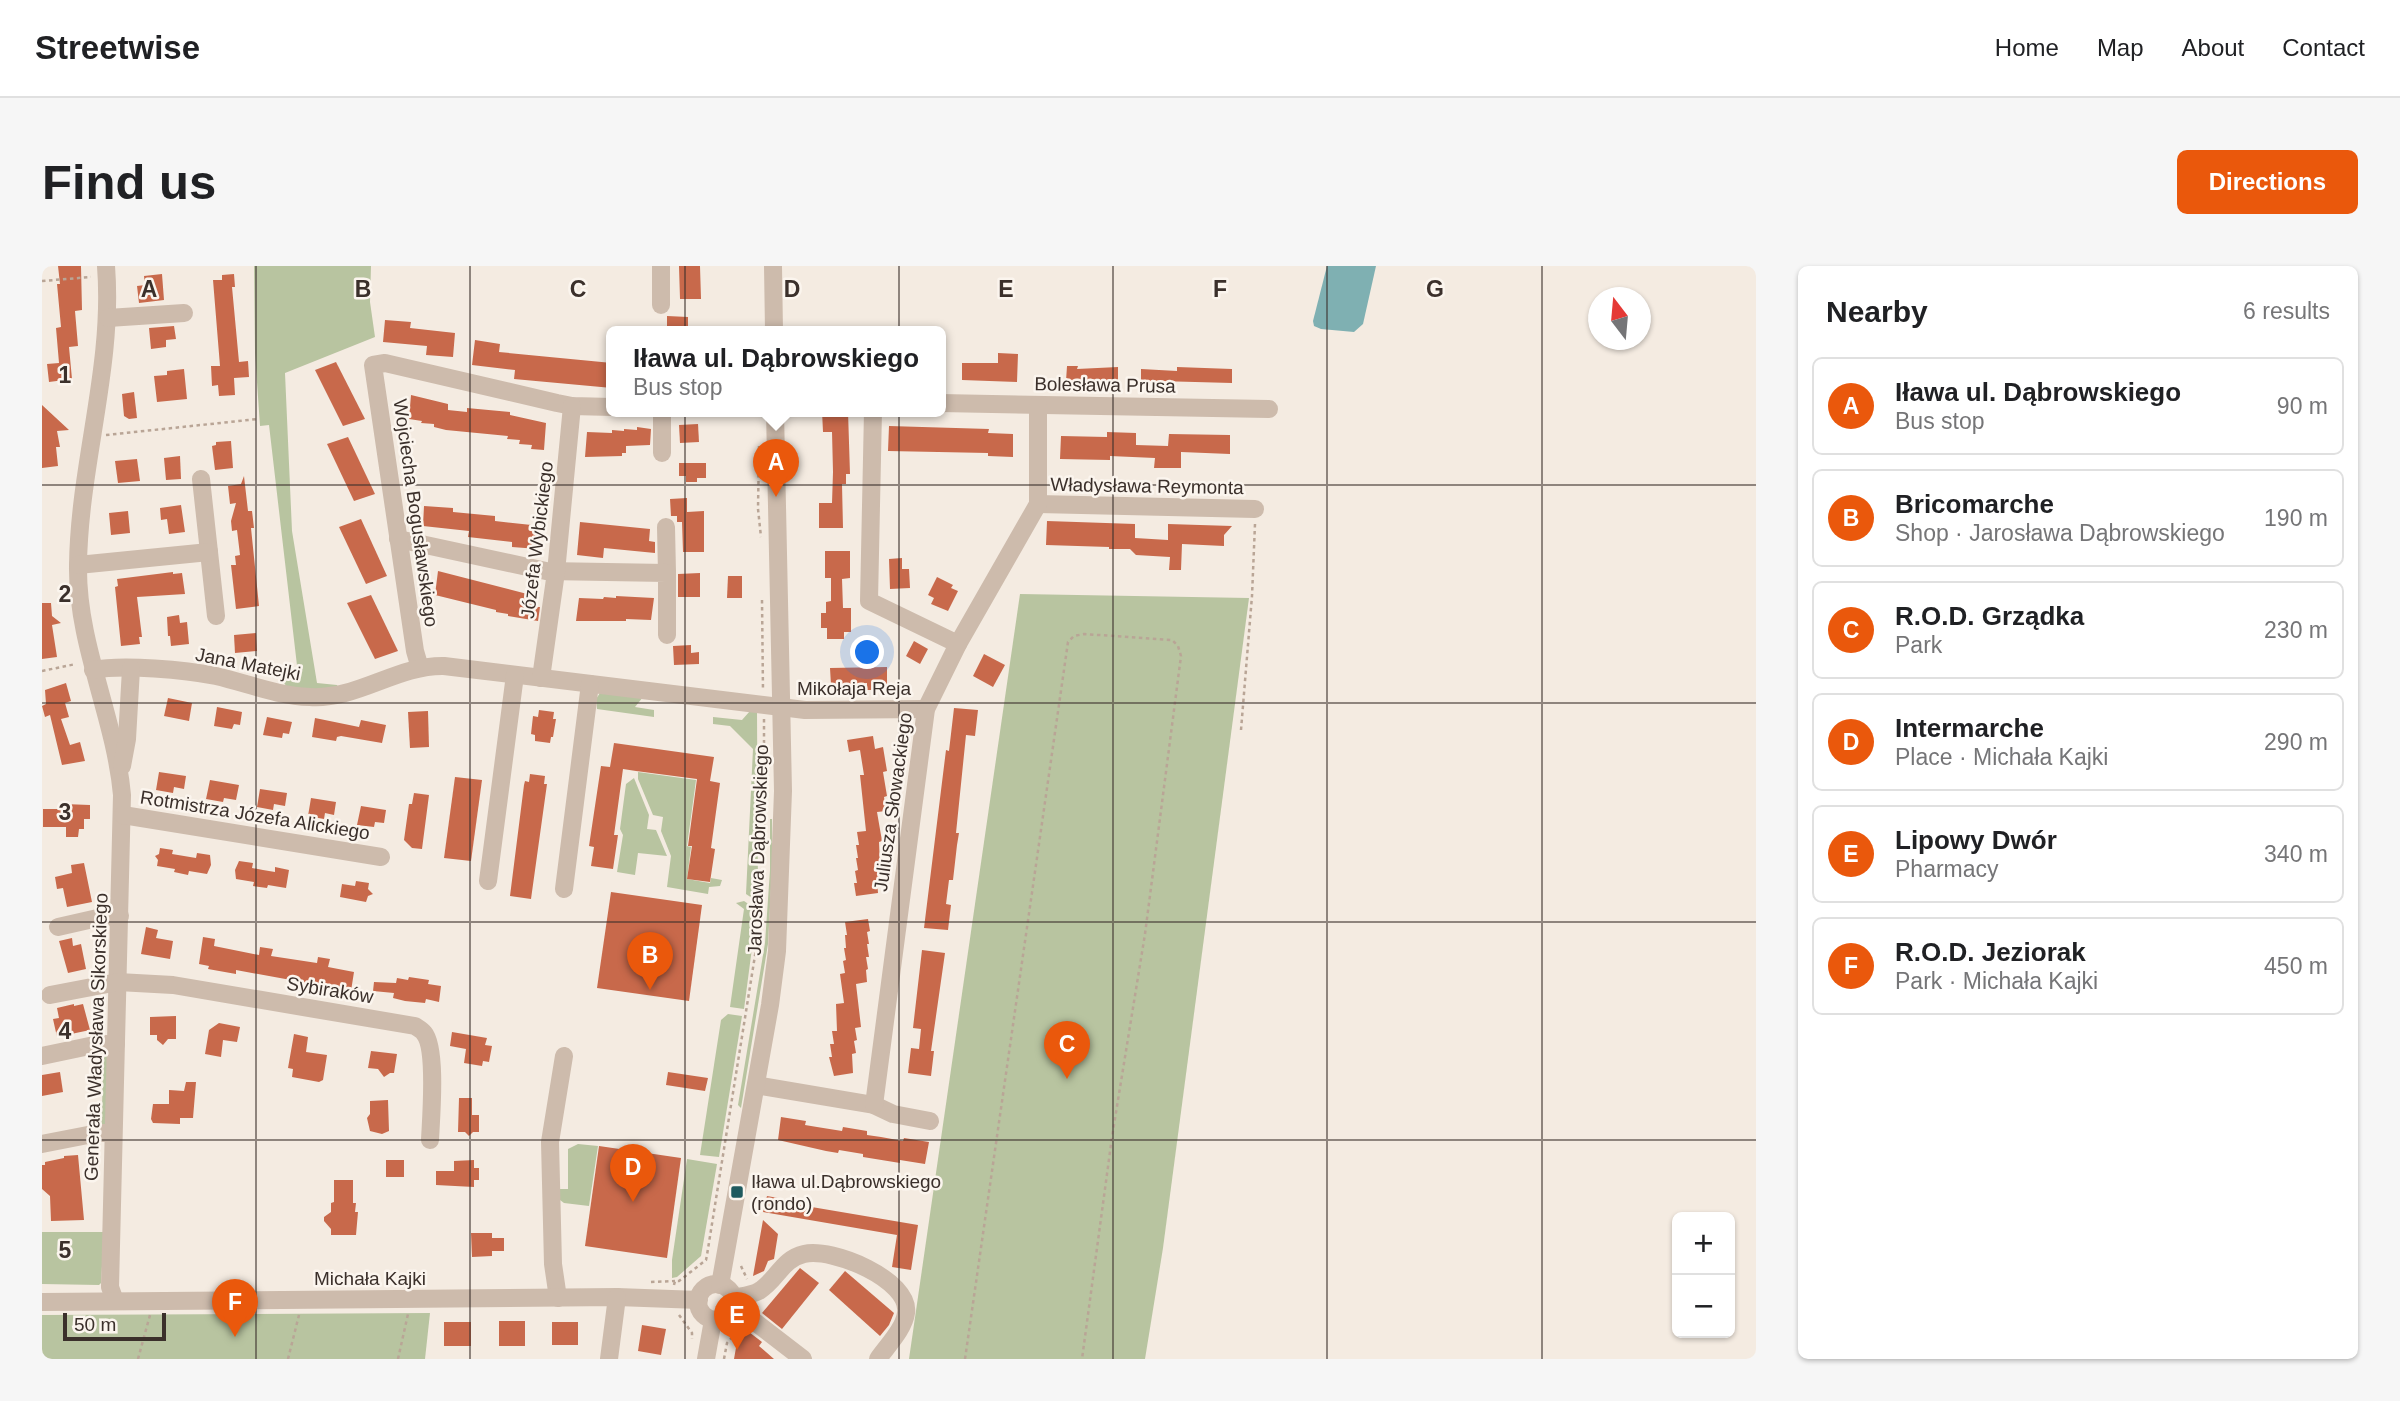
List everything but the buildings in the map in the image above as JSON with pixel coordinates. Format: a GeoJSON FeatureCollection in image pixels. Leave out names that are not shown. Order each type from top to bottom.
{"type":"FeatureCollection","features":[{"type":"Feature","properties":{"kind":"street"},"geometry":{"type":"LineString","coordinates":[[661,266],[661,305]]}},
{"type":"Feature","properties":{"kind":"street"},"geometry":{"type":"LineString","coordinates":[[773,266],[774,326]]}},
{"type":"Feature","properties":{"kind":"street","name":"Generała Władysława Sikorskiego"},"geometry":{"type":"LineString","coordinates":[[103,271],[108,318],[80,507],[78,565],[79,601],[92,665],[120,773],[123,815],[110,1287],[115,1301]]}},
{"type":"Feature","properties":{"kind":"street"},"geometry":{"type":"LineString","coordinates":[[108,318],[184,313]]}},
{"type":"Feature","properties":{"kind":"street","name":"Wojciecha Bogusławskiego"},"geometry":{"type":"LineString","coordinates":[[420,668],[415,652],[373,365],[385,363],[572,406]]}},
{"type":"Feature","properties":{"kind":"street","name":"Bolesława Prusa"},"geometry":{"type":"LineString","coordinates":[[946,404],[1269,409]]}},
{"type":"Feature","properties":{"kind":"street","name":"Juliusza Słowackiego"},"geometry":{"type":"LineString","coordinates":[[874,1105],[926,709],[958,644],[1038,504],[1038,405]]}},
{"type":"Feature","properties":{"kind":"street"},"geometry":{"type":"LineString","coordinates":[[572,406],[606,407]]}},
{"type":"Feature","properties":{"kind":"street","name":"Józefa Wybickiego"},"geometry":{"type":"LineString","coordinates":[[541,678],[556,572],[572,406]]}},
{"type":"Feature","properties":{"kind":"street"},"geometry":{"type":"LineString","coordinates":[[662,417],[662,453]]}},
{"type":"Feature","properties":{"kind":"street","name":"Jarosława Dąbrowskiego"},"geometry":{"type":"LineString","coordinates":[[720,1285],[771,1005],[777,951],[783,815],[775,417]]}},
{"type":"Feature","properties":{"kind":"street"},"geometry":{"type":"LineString","coordinates":[[873,417],[869,601],[958,644]]}},
{"type":"Feature","properties":{"kind":"street"},"geometry":{"type":"LineString","coordinates":[[201,479],[216,616]]}},
{"type":"Feature","properties":{"kind":"street","name":"Władysława Reymonta"},"geometry":{"type":"LineString","coordinates":[[1038,504],[1255,509]]}},
{"type":"Feature","properties":{"kind":"street"},"geometry":{"type":"LineString","coordinates":[[666,527],[667,635]]}},
{"type":"Feature","properties":{"kind":"street"},"geometry":{"type":"LineString","coordinates":[[398,539],[556,572],[667,573]]}},
{"type":"Feature","properties":{"kind":"street"},"geometry":{"type":"LineString","coordinates":[[78,565],[209,552]]}},
{"type":"Feature","properties":{"kind":"street","name":"Jana Matejki"},"geometry":{"type":"LineString","coordinates":[[92,665],[205,674],[277,692],[310,697],[351,691],[420,668],[444,666],[782,708]]}},
{"type":"Feature","properties":{"kind":"street","name":"Generała Władysława Sikorskiego"},"geometry":{"type":"LineString","coordinates":[[120,773],[127,739],[131,669]]}},
{"type":"Feature","properties":{"kind":"street"},"geometry":{"type":"LineString","coordinates":[[488,881],[515,675]]}},
{"type":"Feature","properties":{"kind":"street"},"geometry":{"type":"LineString","coordinates":[[564,889],[590,684]]}},
{"type":"Feature","properties":{"kind":"street","name":"Mikołaja Reja"},"geometry":{"type":"LineString","coordinates":[[782,708],[926,709]]}},
{"type":"Feature","properties":{"kind":"street","name":"Rotmistrza Józefa Alickiego"},"geometry":{"type":"LineString","coordinates":[[123,815],[381,857]]}},
{"type":"Feature","properties":{"kind":"street"},"geometry":{"type":"LineString","coordinates":[[58,927],[102,917],[120,916]]}},
{"type":"Feature","properties":{"kind":"street"},"geometry":{"type":"LineString","coordinates":[[50,995],[118,982]]}},
{"type":"Feature","properties":{"kind":"street","name":"Sybiraków"},"geometry":{"type":"LineString","coordinates":[[118,982],[173,985],[415,1026],[424,1033],[432,1058],[430,1140]]}},
{"type":"Feature","properties":{"kind":"street"},"geometry":{"type":"LineString","coordinates":[[42,1056],[116,1044]]}},
{"type":"Feature","properties":{"kind":"street"},"geometry":{"type":"LineString","coordinates":[[558,1298],[554,1264],[550,1142],[564,1056]]}},
{"type":"Feature","properties":{"kind":"street"},"geometry":{"type":"LineString","coordinates":[[756,1085],[874,1105],[893,1114],[930,1121]]}},
{"type":"Feature","properties":{"kind":"street"},"geometry":{"type":"LineString","coordinates":[[42,1144],[98,1133],[113,1133]]}},
{"type":"Feature","properties":{"kind":"street"},"geometry":{"type":"LineString","coordinates":[[803,1359],[737,1310],[726,1287],[720,1285],[706,1288],[699,1300],[702,1313],[713,1320],[724,1318],[737,1310],[759,1291],[783,1264],[807,1253],[820,1252],[859,1263],[902,1295],[906,1314],[899,1330],[878,1359]]}},
{"type":"Feature","properties":{"kind":"street"},"geometry":{"type":"LineString","coordinates":[[609,1359],[617,1297]]}},
{"type":"Feature","properties":{"kind":"street","name":"Michała Kajki"},"geometry":{"type":"LineString","coordinates":[[42,1302],[617,1297],[699,1300]]}},
{"type":"Feature","properties":{"kind":"street"},"geometry":{"type":"LineString","coordinates":[[706,1359],[713,1320]]}},
{"type":"Feature","properties":{"kind":"path"},"geometry":{"type":"LineString","coordinates":[[42,281],[103,271]]}},
{"type":"Feature","properties":{"kind":"path"},"geometry":{"type":"LineString","coordinates":[[92,434],[117,435],[258,419]]}},
{"type":"Feature","properties":{"kind":"path"},"geometry":{"type":"LineString","coordinates":[[760,444],[758,509],[762,548]]}},
{"type":"Feature","properties":{"kind":"path"},"geometry":{"type":"LineString","coordinates":[[1241,730],[1252,596],[1255,509]]}},
{"type":"Feature","properties":{"kind":"path"},"geometry":{"type":"LineString","coordinates":[[762,600],[764,856]]}},
{"type":"Feature","properties":{"kind":"path"},"geometry":{"type":"LineString","coordinates":[[965,1359],[1068,642],[1074,636],[1084,634],[1172,640],[1178,646],[1181,656],[1145,934],[1112,1137],[1082,1359]]}},
{"type":"Feature","properties":{"kind":"path"},"geometry":{"type":"LineString","coordinates":[[42,671],[92,665]]}},
{"type":"Feature","properties":{"kind":"path"},"geometry":{"type":"LineString","coordinates":[[674,1286],[674,1281],[679,1281],[706,1260],[761,918]]}},
{"type":"Feature","properties":{"kind":"path"},"geometry":{"type":"LineString","coordinates":[[740,1262],[750,1288]]}},
{"type":"Feature","properties":{"kind":"path"},"geometry":{"type":"LineString","coordinates":[[288,1359],[301,1299]]}},
{"type":"Feature","properties":{"kind":"path"},"geometry":{"type":"LineString","coordinates":[[398,1359],[409,1299]]}},
{"type":"Feature","properties":{"kind":"path"},"geometry":{"type":"LineString","coordinates":[[138,1359],[153,1301]]}},
{"type":"Feature","properties":{"kind":"path"},"geometry":{"type":"LineString","coordinates":[[673,1307],[692,1333],[693,1342]]}},
{"type":"Feature","properties":{"kind":"path"},"geometry":{"type":"LineString","coordinates":[[724,1359],[737,1310]]}},
{"type":"Feature","properties":{"kind":"green space"},"geometry":{"type":"Polygon","coordinates":[[[254,266],[371,266],[370,302],[375,337],[285,373],[292,531],[317,683],[338,687],[305,690],[287,687],[284,683],[284,676],[298,674],[269,425],[260,426],[255,353],[254,266]]]}},
{"type":"Feature","properties":{"kind":"green space"},"geometry":{"type":"Polygon","coordinates":[[[1020,594],[1249,598],[1163,1248],[1145,1359],[909,1359],[1020,594]]]}},
{"type":"Feature","properties":{"kind":"green space"},"geometry":{"type":"Polygon","coordinates":[[[600,693],[643,697],[635,707],[654,710],[654,717],[597,709],[596,699],[600,693]]]}},
{"type":"Feature","properties":{"kind":"green space"},"geometry":{"type":"Polygon","coordinates":[[[750,711],[757,711],[758,902],[746,894],[753,749],[730,726],[713,724],[713,717],[742,720],[750,711]]]}},
{"type":"Feature","properties":{"kind":"green space"},"geometry":{"type":"Polygon","coordinates":[[[638,772],[696,780],[687,846],[691,847],[687,879],[710,883],[711,878],[722,880],[720,886],[709,887],[708,894],[667,887],[671,856],[661,831],[663,817],[653,815],[638,779],[638,772]]]}},
{"type":"Feature","properties":{"kind":"green space"},"geometry":{"type":"Polygon","coordinates":[[[634,778],[649,815],[647,829],[656,830],[667,856],[638,853],[635,875],[617,872],[623,835],[620,829],[626,784],[634,778]]]}},
{"type":"Feature","properties":{"kind":"green space"},"geometry":{"type":"Polygon","coordinates":[[[770,819],[772,870],[768,944],[741,1108],[738,1105],[765,943],[770,819]]]}},
{"type":"Feature","properties":{"kind":"green space"},"geometry":{"type":"Polygon","coordinates":[[[744,901],[757,910],[744,1009],[730,1007],[744,909],[736,903],[744,901]]]}},
{"type":"Feature","properties":{"kind":"green space"},"geometry":{"type":"Polygon","coordinates":[[[728,1014],[742,1016],[719,1157],[700,1155],[721,1020],[728,1014]]]}},
{"type":"Feature","properties":{"kind":"green space"},"geometry":{"type":"Polygon","coordinates":[[[91,1052],[106,1052],[110,1057],[106,1123],[102,1127],[92,1127],[89,1123],[90,1119],[102,1110],[103,1063],[95,1065],[90,1057],[91,1052]]]}},
{"type":"Feature","properties":{"kind":"green space"},"geometry":{"type":"Polygon","coordinates":[[[578,1144],[598,1146],[589,1206],[564,1203],[560,1200],[558,1189],[568,1189],[568,1149],[578,1144]]]}},
{"type":"Feature","properties":{"kind":"green space"},"geometry":{"type":"Polygon","coordinates":[[[687,1159],[717,1164],[701,1256],[677,1277],[672,1278],[672,1260],[687,1159]]]}},
{"type":"Feature","properties":{"kind":"green space"},"geometry":{"type":"Polygon","coordinates":[[[42,1232],[104,1232],[101,1283],[42,1284],[42,1232]]]}},
{"type":"Feature","properties":{"kind":"green space"},"geometry":{"type":"Polygon","coordinates":[[[430,1313],[425,1359],[42,1359],[42,1315],[430,1313]]]}},
{"type":"Feature","properties":{"kind":"water"},"geometry":{"type":"Polygon","coordinates":[[[1327,266],[1376,266],[1363,324],[1354,332],[1314,326],[1327,266]]]}},
{"type":"Feature","properties":{"kind":"place","name":"Iława ul. Dąbrowskiego"},"geometry":{"type":"Point","coordinates":[776,497]}},
{"type":"Feature","properties":{"kind":"place","name":"Bricomarche"},"geometry":{"type":"Point","coordinates":[650,990]}},
{"type":"Feature","properties":{"kind":"place","name":"R.O.D. Grządka"},"geometry":{"type":"Point","coordinates":[1067,1079]}},
{"type":"Feature","properties":{"kind":"place","name":"Iława ul.Dąbrowskiego (rondo)"},"geometry":{"type":"Point","coordinates":[737,1192]}},
{"type":"Feature","properties":{"kind":"place","name":"Intermarche"},"geometry":{"type":"Point","coordinates":[633,1202]}},
{"type":"Feature","properties":{"kind":"place","name":"R.O.D. Jeziorak"},"geometry":{"type":"Point","coordinates":[235,1337]}},
{"type":"Feature","properties":{"kind":"place","name":"Lipowy Dwór"},"geometry":{"type":"Point","coordinates":[737,1350]}}]}
